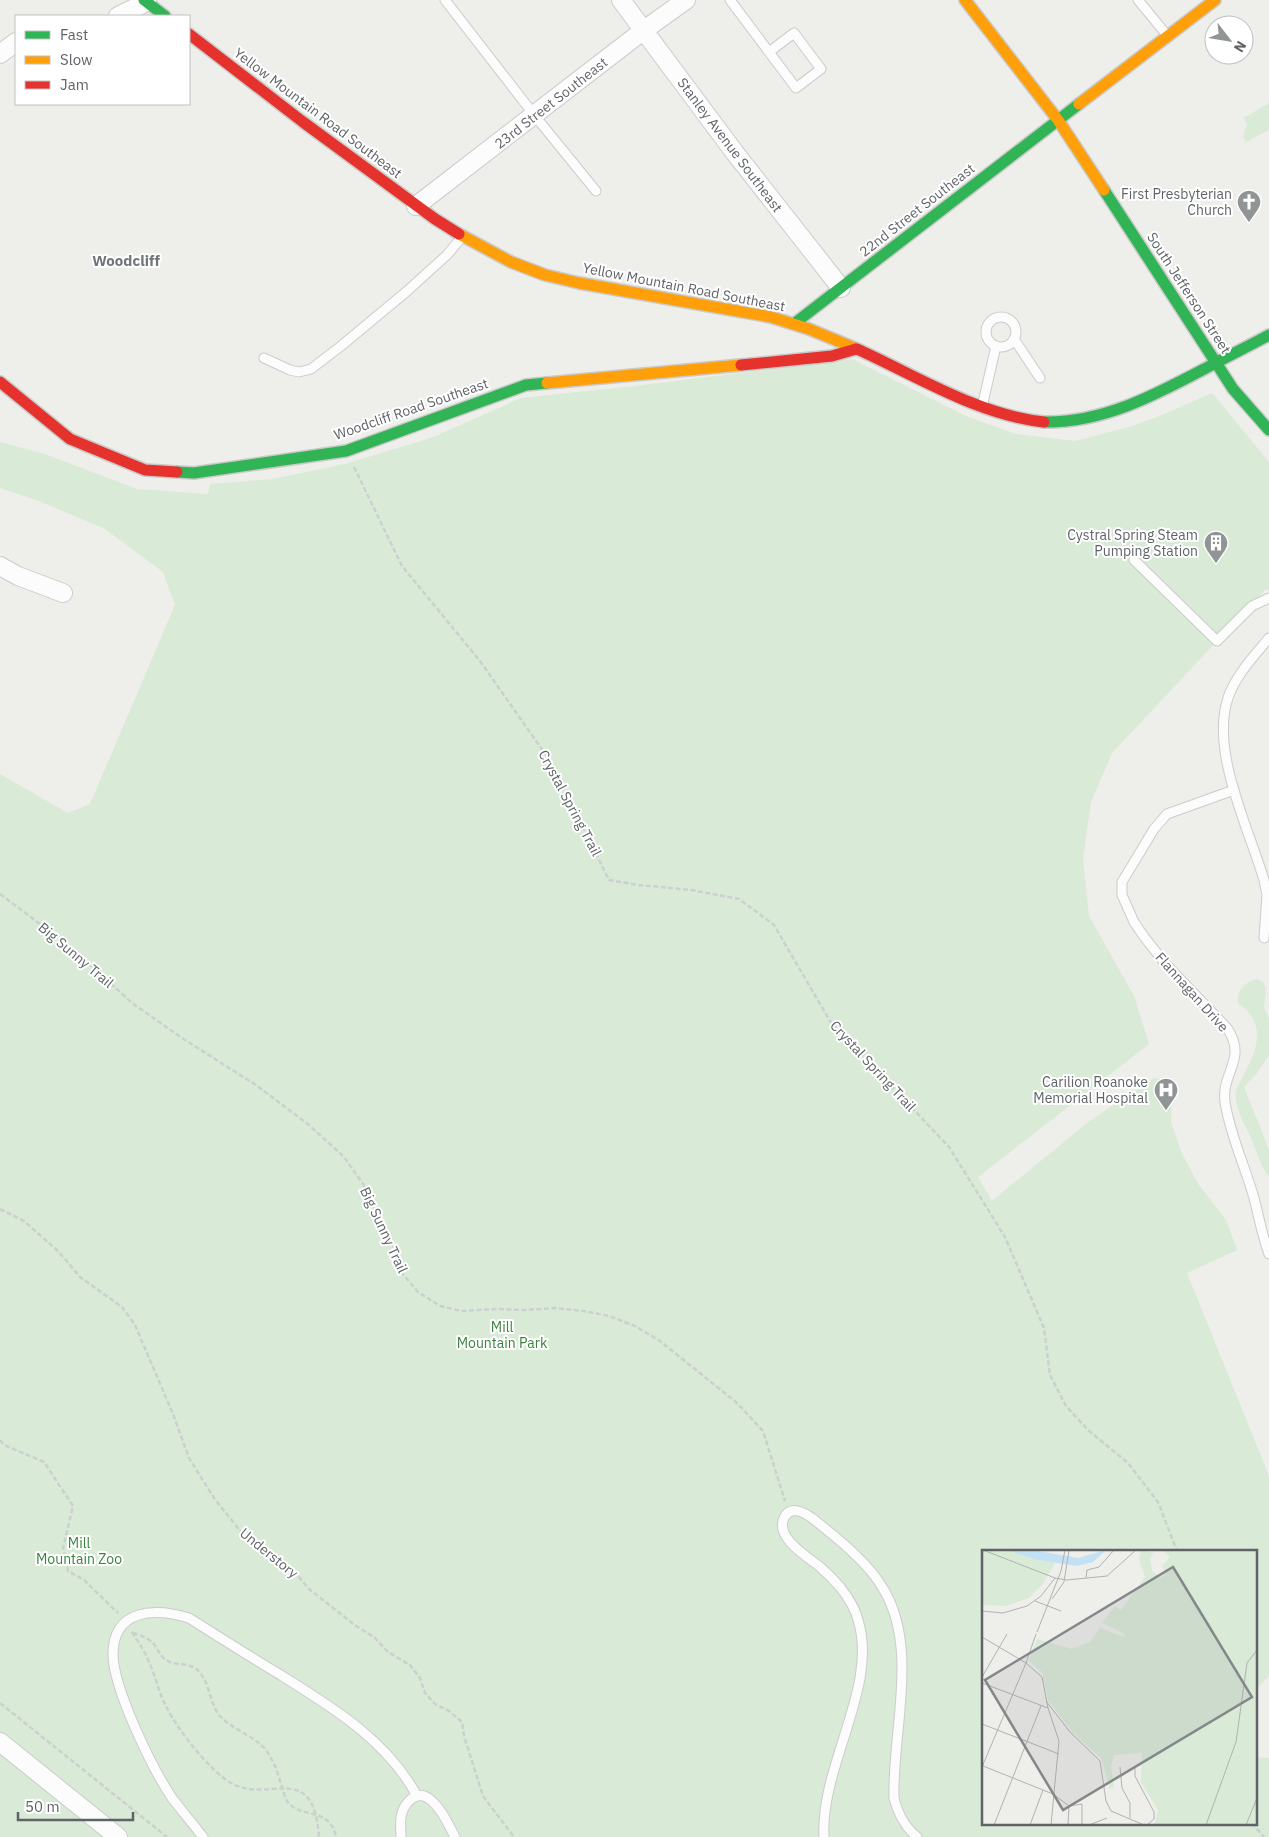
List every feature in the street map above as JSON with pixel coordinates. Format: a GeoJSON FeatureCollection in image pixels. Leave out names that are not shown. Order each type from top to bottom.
{"type":"FeatureCollection","features":[{"type":"Feature","properties":{"kind":"street","name":"Stanley Avenue Southeast"},"geometry":{"type":"LineString","coordinates":[[622,0],[735,153],[841,288]]}},
{"type":"Feature","properties":{"kind":"street","name":"23rd Street Southeast"},"geometry":{"type":"LineString","coordinates":[[416,206],[644,30],[686,0]]}},
{"type":"Feature","properties":{"kind":"street","name":"South Jefferson Street"},"geometry":{"type":"LineString","coordinates":[[965,0],[1058,120],[1233,388],[1269,430]]}},
{"type":"Feature","properties":{"kind":"street","name":"22nd Street Southeast"},"geometry":{"type":"LineString","coordinates":[[795,323],[929,218],[1215,0]]}},
{"type":"Feature","properties":{"kind":"street"},"geometry":{"type":"LineString","coordinates":[[120,15],[147,1],[164,15]]}},
{"type":"Feature","properties":{"kind":"street","name":"Yellow Mountain Road Southeast"},"geometry":{"type":"LineString","coordinates":[[190,35],[416,206],[462,237],[511,262],[544,275],[579,283],[771,317],[795,323],[856,348],[982,407],[1010,416],[1041,422],[1063,422],[1089,418],[1126,406],[1168,388],[1269,334]]}},
{"type":"Feature","properties":{"kind":"street"},"geometry":{"type":"LineString","coordinates":[[0,54],[15,43]]}},
{"type":"Feature","properties":{"kind":"street","name":"Woodcliff Road Southeast"},"geometry":{"type":"LineString","coordinates":[[0,382],[70,439],[145,470],[194,473],[346,450],[526,385],[832,356],[856,348]]}},
{"type":"Feature","properties":{"kind":"street"},"geometry":{"type":"LineString","coordinates":[[0,566],[26,580],[63,593]]}},
{"type":"Feature","properties":{"kind":"street"},"geometry":{"type":"LineString","coordinates":[[0,1742],[118,1837]]}},
{"type":"Feature","properties":{"kind":"lane"},"geometry":{"type":"LineString","coordinates":[[445,0],[596,191]]}},
{"type":"Feature","properties":{"kind":"lane"},"geometry":{"type":"LineString","coordinates":[[730,0],[768,52],[796,88],[822,69],[794,33],[768,52]]}},
{"type":"Feature","properties":{"kind":"lane"},"geometry":{"type":"LineString","coordinates":[[1138,0],[1168,36]]}},
{"type":"Feature","properties":{"kind":"lane"},"geometry":{"type":"LineString","coordinates":[[264,358],[290,370],[299,372],[311,369],[406,292],[447,255],[462,237]]}},
{"type":"Feature","properties":{"kind":"lane"},"geometry":{"type":"LineString","coordinates":[[1005,317],[1013,322],[1016,332],[1014,339],[1008,345],[996,346],[990,342],[986,334],[988,324],[995,318],[1005,317]]}},
{"type":"Feature","properties":{"kind":"lane"},"geometry":{"type":"LineString","coordinates":[[1014,339],[1040,378]]}},
{"type":"Feature","properties":{"kind":"lane"},"geometry":{"type":"LineString","coordinates":[[982,407],[996,346]]}},
{"type":"Feature","properties":{"kind":"lane"},"geometry":{"type":"LineString","coordinates":[[1134,560],[1217,641],[1252,606],[1269,598]]}},
{"type":"Feature","properties":{"kind":"lane"},"geometry":{"type":"LineString","coordinates":[[1264,938],[1267,895],[1225,756],[1223,717],[1228,697],[1236,681],[1269,638]]}},
{"type":"Feature","properties":{"kind":"lane","name":"Flannagan Drive"},"geometry":{"type":"LineString","coordinates":[[1234,790],[1167,814],[1154,829],[1122,882],[1122,895],[1134,922],[1154,950],[1227,1028],[1234,1039],[1236,1050],[1225,1088],[1225,1101],[1233,1136],[1254,1199],[1259,1224],[1269,1254]]}},
{"type":"Feature","properties":{"kind":"lane"},"geometry":{"type":"LineString","coordinates":[[824,1837],[825,1799],[858,1687],[862,1662],[862,1641],[858,1620],[840,1586],[790,1543],[782,1531],[784,1517],[788,1512],[796,1511],[804,1512],[870,1570],[884,1589],[890,1603],[896,1622],[900,1647],[901,1686],[894,1798],[898,1812],[905,1825],[917,1837]]}},
{"type":"Feature","properties":{"kind":"lane"},"geometry":{"type":"LineString","coordinates":[[203,1837],[172,1797],[147,1752],[118,1681],[113,1656],[114,1640],[125,1621],[140,1614],[157,1612],[189,1618],[324,1702],[373,1740],[400,1770],[417,1796]]}},
{"type":"Feature","properties":{"kind":"lane"},"geometry":{"type":"LineString","coordinates":[[401,1837],[401,1816],[404,1808],[410,1798],[417,1796],[427,1797],[438,1808],[455,1837]]}},
{"type":"Feature","properties":{"kind":"path","name":"Crystal Spring Trail"},"geometry":{"type":"LineString","coordinates":[[346,450],[402,566],[480,661],[548,758],[609,880],[639,886],[692,890],[739,899],[774,925],[830,1021],[949,1147],[1004,1236],[1044,1328],[1050,1375],[1066,1406],[1089,1432],[1128,1463],[1158,1502],[1177,1550]]}},
{"type":"Feature","properties":{"kind":"path","name":"Big Sunny Trail"},"geometry":{"type":"LineString","coordinates":[[0,894],[71,947],[132,1002],[182,1038],[256,1085],[309,1125],[344,1157],[363,1184],[392,1242],[401,1272],[418,1292],[440,1306],[462,1311],[554,1308],[584,1310],[609,1316],[635,1326],[660,1341],[737,1402],[763,1431],[788,1512]]}},
{"type":"Feature","properties":{"kind":"path","name":"Understory"},"geometry":{"type":"LineString","coordinates":[[0,1208],[24,1221],[60,1252],[80,1277],[122,1307],[135,1325],[173,1414],[189,1458],[214,1498],[245,1537],[293,1570],[309,1589],[356,1626],[374,1637],[388,1652],[410,1665],[420,1678],[425,1693],[435,1704],[449,1711],[462,1722],[464,1736],[484,1796],[514,1837]]}},
{"type":"Feature","properties":{"kind":"path"},"geometry":{"type":"LineString","coordinates":[[0,1440],[4,1445],[44,1462],[57,1480],[73,1506],[63,1548],[68,1571],[84,1580],[110,1603],[125,1621],[148,1659],[167,1708],[189,1741],[204,1759],[226,1780],[243,1787],[262,1790],[293,1789],[305,1794],[312,1802],[316,1813],[319,1837]]}},
{"type":"Feature","properties":{"kind":"path"},"geometry":{"type":"LineString","coordinates":[[132,1632],[154,1644],[159,1655],[171,1662],[185,1663],[199,1671],[208,1684],[218,1714],[232,1727],[250,1736],[265,1749],[277,1768],[286,1800],[292,1807],[316,1813],[327,1821],[336,1837]]}},
{"type":"Feature","properties":{"kind":"path"},"geometry":{"type":"LineString","coordinates":[[0,1703],[167,1837]]}},
{"type":"Feature","properties":{"kind":"path"},"geometry":{"type":"LineString","coordinates":[[1253,1824],[1264,1837]]}},
{"type":"Feature","properties":{"kind":"green space"},"geometry":{"type":"Polygon","coordinates":[[[1269,103],[1269,130],[1246,142],[1243,136],[1247,125],[1244,118],[1269,103]]]}},
{"type":"Feature","properties":{"kind":"green space","name":"Mill Mountain Park"},"geometry":{"type":"Polygon","coordinates":[[[852,359],[966,416],[1016,434],[1075,441],[1129,427],[1160,416],[1212,393],[1269,462],[1269,590],[1265,590],[1112,753],[1091,802],[1083,859],[1089,916],[1134,996],[1149,1044],[978,1177],[992,1201],[1088,1122],[1154,1078],[1172,1082],[1171,1122],[1182,1154],[1199,1185],[1226,1220],[1237,1250],[1187,1273],[1269,1476],[1269,1676],[1256,1689],[1256,1550],[982,1550],[982,1824],[1256,1824],[1256,1757],[1269,1758],[1269,1837],[0,1837],[0,774],[68,813],[90,804],[175,605],[163,572],[105,529],[39,501],[0,488],[0,442],[45,454],[137,489],[208,494],[210,484],[273,479],[345,464],[431,438],[521,398],[852,359]]]}},
{"type":"Feature","properties":{"kind":"green space"},"geometry":{"type":"Polygon","coordinates":[[[1257,979],[1263,982],[1266,988],[1264,1008],[1269,1019],[1269,1055],[1257,1073],[1244,1087],[1269,1150],[1269,1177],[1240,1115],[1236,1097],[1236,1090],[1250,1062],[1257,1042],[1255,1022],[1238,1002],[1238,998],[1243,987],[1257,979]]]}},
{"type":"Feature","properties":{"kind":"traffic: fast"},"geometry":{"type":"LineString","coordinates":[[144,0],[164,15]]}},
{"type":"Feature","properties":{"kind":"traffic: fast"},"geometry":{"type":"LineString","coordinates":[[795,323],[1079,104]]}},
{"type":"Feature","properties":{"kind":"traffic: fast"},"geometry":{"type":"LineString","coordinates":[[1104,190],[1233,389],[1269,430]]}},
{"type":"Feature","properties":{"kind":"traffic: fast"},"geometry":{"type":"LineString","coordinates":[[1044,422],[1088,418],[1150,397],[1269,335]]}},
{"type":"Feature","properties":{"kind":"traffic: fast"},"geometry":{"type":"LineString","coordinates":[[177,472],[194,473],[346,451],[526,385],[547,383]]}},
{"type":"Feature","properties":{"kind":"traffic: slow"},"geometry":{"type":"LineString","coordinates":[[965,0],[1058,120],[1104,190]]}},
{"type":"Feature","properties":{"kind":"traffic: slow"},"geometry":{"type":"LineString","coordinates":[[1079,104],[1215,0]]}},
{"type":"Feature","properties":{"kind":"traffic: slow"},"geometry":{"type":"LineString","coordinates":[[459,234],[511,262],[545,275],[579,283],[771,317],[809,329],[857,349]]}},
{"type":"Feature","properties":{"kind":"traffic: slow"},"geometry":{"type":"LineString","coordinates":[[547,383],[741,365]]}},
{"type":"Feature","properties":{"kind":"traffic: jam"},"geometry":{"type":"LineString","coordinates":[[190,35],[303,122],[435,219],[459,234]]}},
{"type":"Feature","properties":{"kind":"traffic: jam"},"geometry":{"type":"LineString","coordinates":[[741,365],[832,356],[856,349]]}},
{"type":"Feature","properties":{"kind":"traffic: jam"},"geometry":{"type":"LineString","coordinates":[[857,349],[972,403],[1019,418],[1044,422]]}},
{"type":"Feature","properties":{"kind":"traffic: jam"},"geometry":{"type":"LineString","coordinates":[[0,382],[70,439],[145,470],[177,472]]}},
{"type":"Feature","properties":{"kind":"place","name":"First Presbyterian Church"},"geometry":{"type":"Point","coordinates":[1249,223]}},
{"type":"Feature","properties":{"kind":"place","name":"Cystral Spring Steam Pumping Station"},"geometry":{"type":"Point","coordinates":[1216,564]}},
{"type":"Feature","properties":{"kind":"place","name":"Carilion Roanoke Memorial Hospital"},"geometry":{"type":"Point","coordinates":[1166,1111]}},
{"type":"Feature","properties":{"kind":"district","name":"Woodcliff"},"geometry":{"type":"Point","coordinates":[126,260]}},
{"type":"Feature","properties":{"kind":"park label","name":"Mill Mountain Zoo"},"geometry":{"type":"Point","coordinates":[79,1552]}}]}
